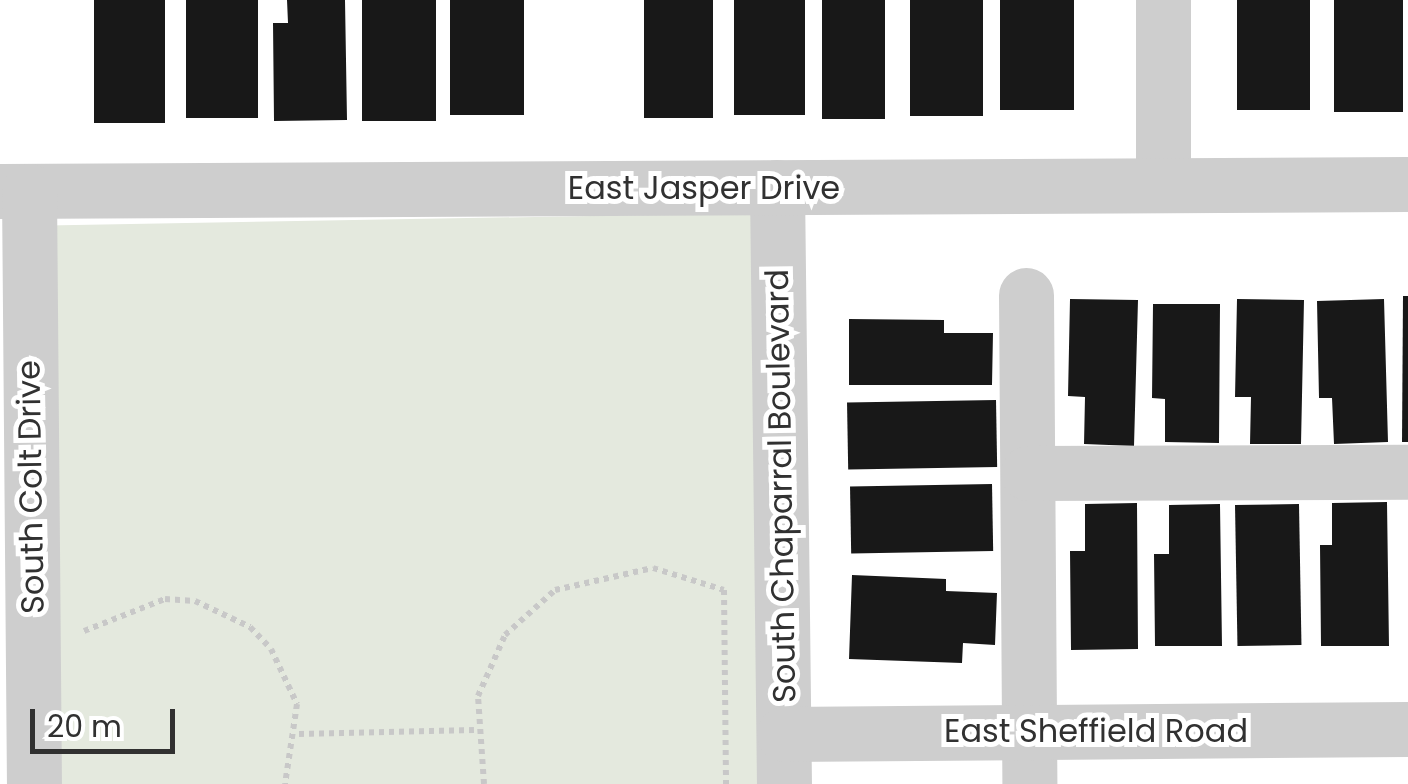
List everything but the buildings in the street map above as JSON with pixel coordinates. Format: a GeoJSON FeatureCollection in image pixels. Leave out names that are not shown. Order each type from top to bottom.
{"type":"FeatureCollection","features":[{"type":"Feature","properties":{"kind":"street"},"geometry":{"type":"LineString","coordinates":[[1163,0],[1163,184]]}},
{"type":"Feature","properties":{"kind":"street","name":"East Jasper Drive"},"geometry":{"type":"LineString","coordinates":[[14,191],[1408,184]]}},
{"type":"Feature","properties":{"kind":"street","name":"South Chaparral Boulevard"},"geometry":{"type":"LineString","coordinates":[[778,188],[784,759]]}},
{"type":"Feature","properties":{"kind":"street","name":"South Colt Drive"},"geometry":{"type":"LineString","coordinates":[[14,191],[33,650],[17,750]]}},
{"type":"Feature","properties":{"kind":"street"},"geometry":{"type":"LineString","coordinates":[[1026,295],[1028,758]]}},
{"type":"Feature","properties":{"kind":"street"},"geometry":{"type":"LineString","coordinates":[[1028,473],[1408,472]]}},
{"type":"Feature","properties":{"kind":"street","name":"East Sheffield Road"},"geometry":{"type":"LineString","coordinates":[[784,759],[1028,758],[1408,729]]}},
{"type":"Feature","properties":{"kind":"path"},"geometry":{"type":"LineString","coordinates":[[484,784],[474,730],[488,664],[555,590],[619,569],[686,574],[724,590],[726,784]]}},
{"type":"Feature","properties":{"kind":"path"},"geometry":{"type":"LineString","coordinates":[[33,650],[65,649],[135,604],[196,601],[224,611],[272,649],[296,704],[298,734],[285,784]]}},
{"type":"Feature","properties":{"kind":"path"},"geometry":{"type":"LineString","coordinates":[[298,734],[474,730]]}},
{"type":"Feature","properties":{"kind":"shaded area"},"geometry":{"type":"Polygon","coordinates":[[[760,213],[770,784],[57,784],[47,225],[760,213]]]}}]}
